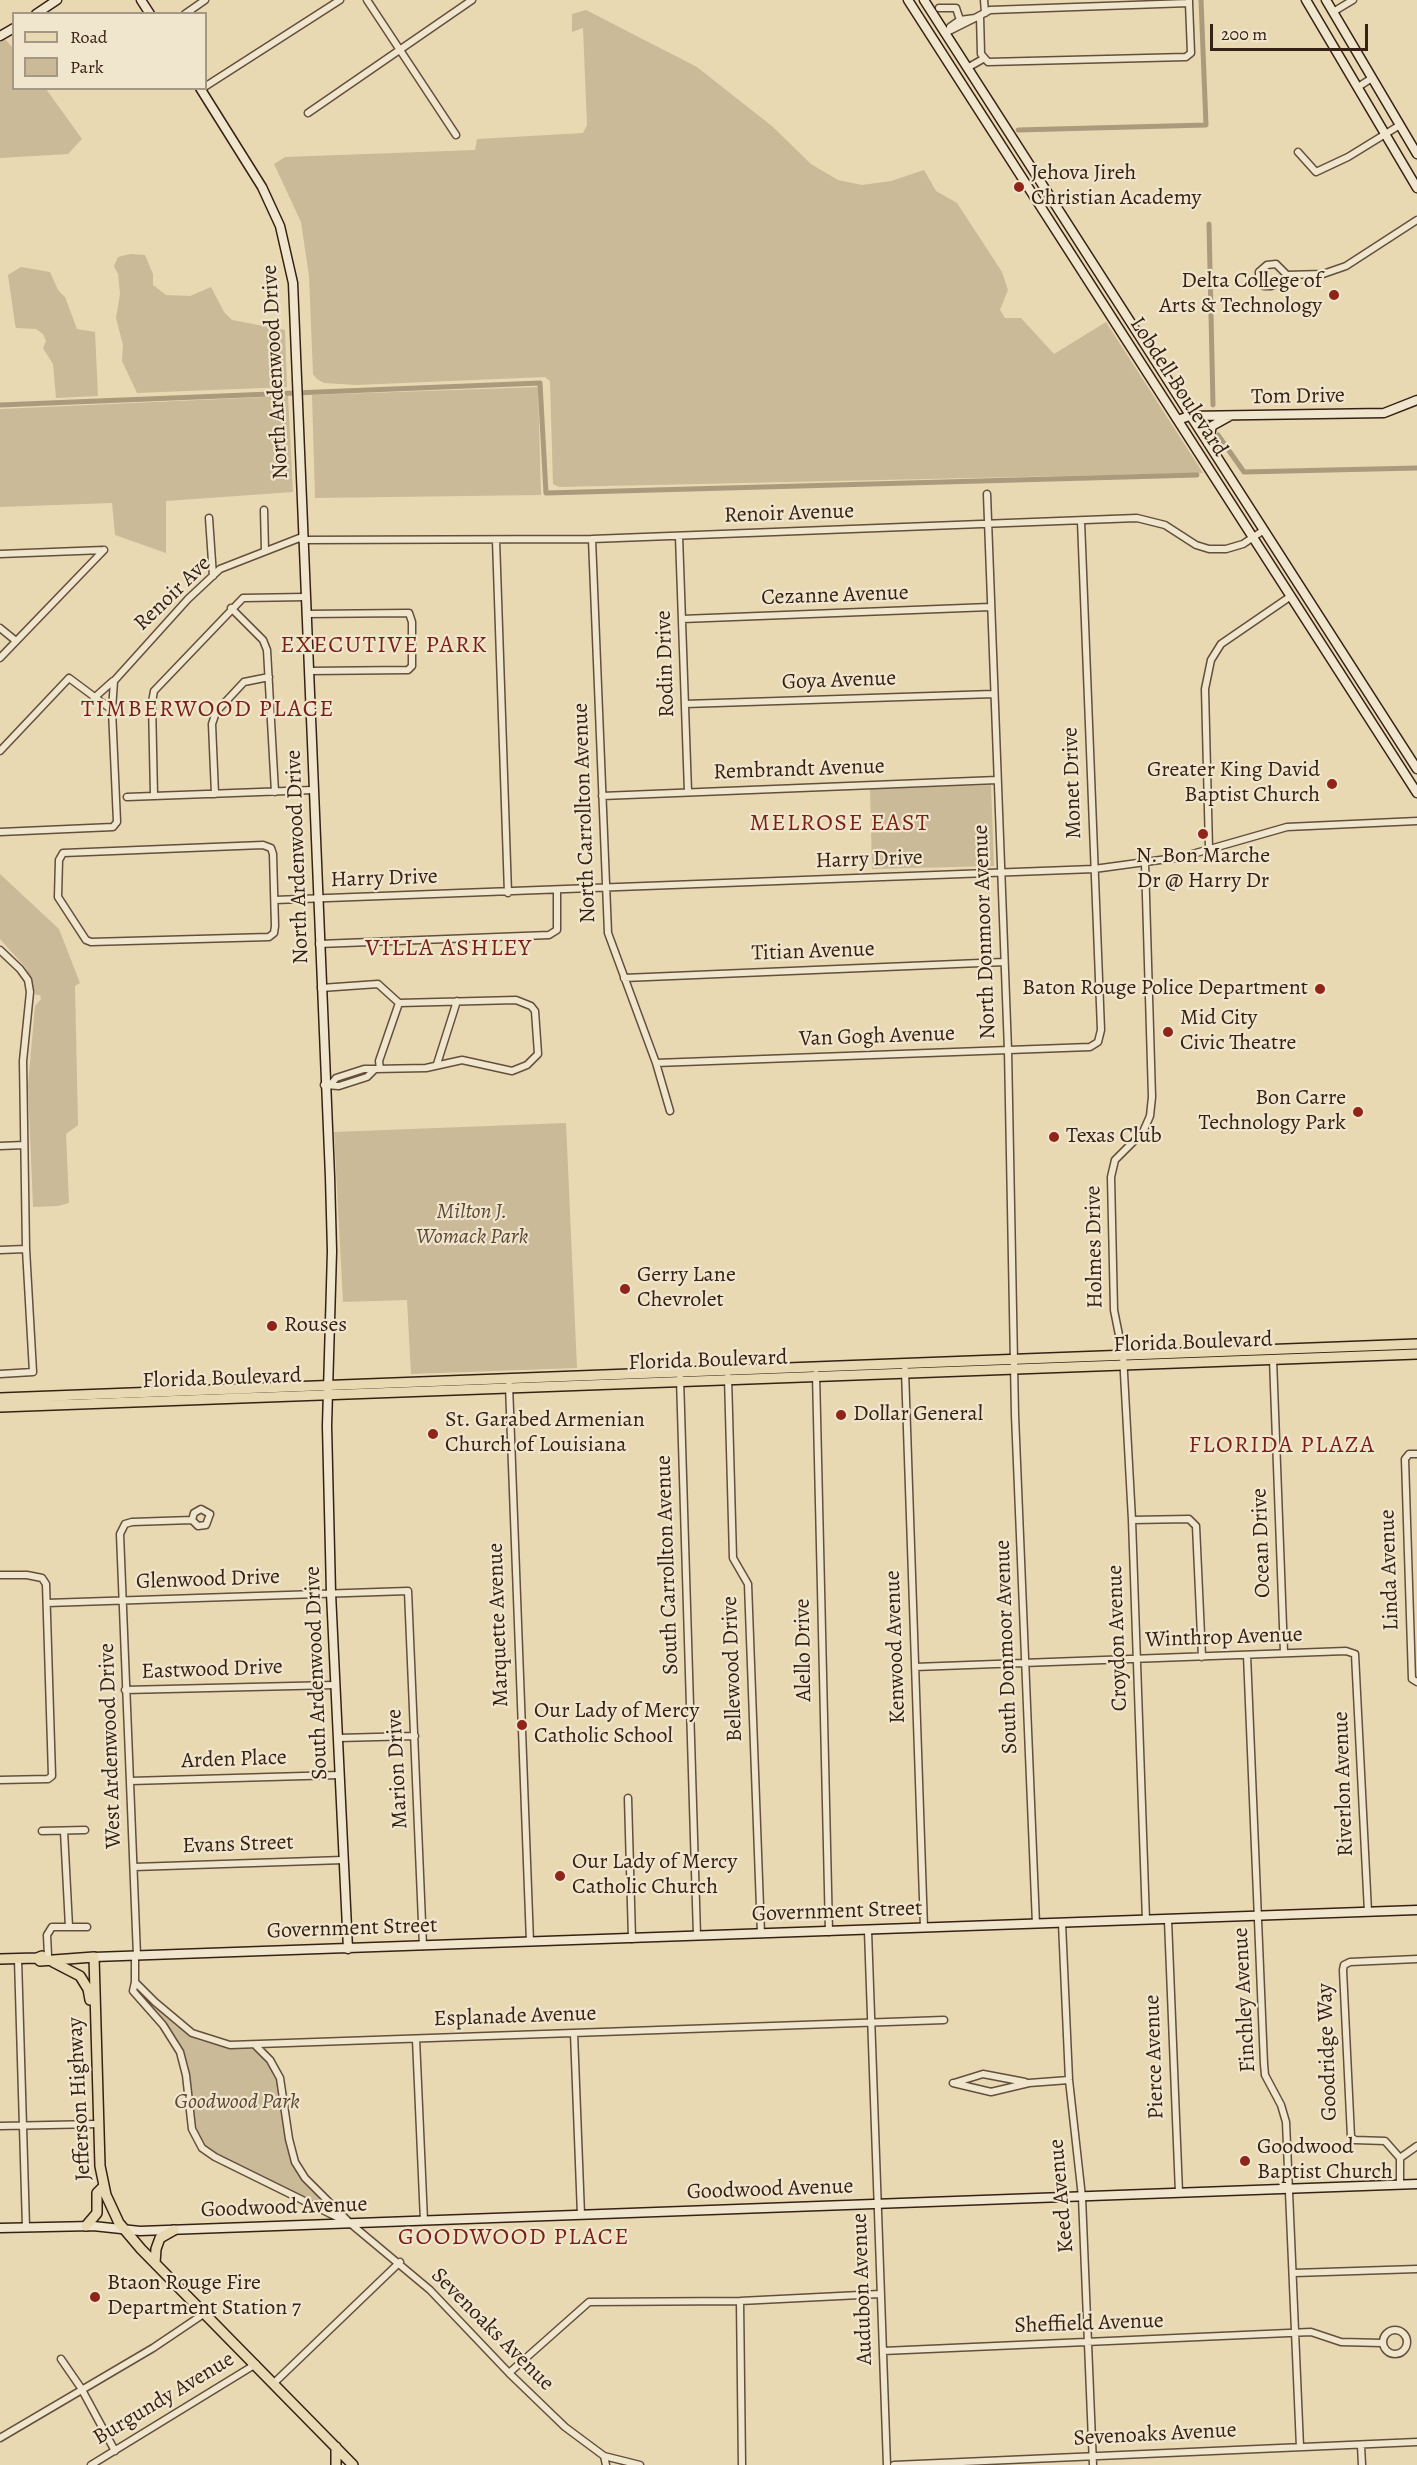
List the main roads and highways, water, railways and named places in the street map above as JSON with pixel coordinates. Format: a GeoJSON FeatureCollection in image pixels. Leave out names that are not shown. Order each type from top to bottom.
{"type":"FeatureCollection","features":[{"type":"Feature","properties":{"kind":"main road","name":"Florida Boulevard"},"geometry":{"type":"LineString","coordinates":[[0,1407],[208,1395],[1014,1364],[1062,1358],[1273,1359],[1417,1344]]}},
{"type":"Feature","properties":{"kind":"main road","name":"Florida Boulevard"},"geometry":{"type":"LineString","coordinates":[[1014,1364],[1034,1368],[1124,1360],[1345,1352],[1417,1354]]}},
{"type":"Feature","properties":{"kind":"main road"},"geometry":{"type":"LineString","coordinates":[[1034,1368],[1036,1364],[1062,1358]]}},
{"type":"Feature","properties":{"kind":"main road","name":"Florida Boulevard"},"geometry":{"type":"LineString","coordinates":[[0,1398],[208,1395]]}},
{"type":"Feature","properties":{"kind":"main road","name":"Government Street"},"geometry":{"type":"LineString","coordinates":[[0,1959],[94,1957]]}},
{"type":"Feature","properties":{"kind":"main road","name":"Jefferson Highway"},"geometry":{"type":"LineString","coordinates":[[94,1957],[98,2124],[103,2187],[112,2210],[124,2230],[155,2263],[351,2464]]}},
{"type":"Feature","properties":{"kind":"main road"},"geometry":{"type":"LineString","coordinates":[[50,1958],[80,1976],[88,1989],[90,2001],[94,2004]]}},
{"type":"Feature","properties":{"kind":"main road"},"geometry":{"type":"LineString","coordinates":[[86,2226],[97,2213],[97,2193],[103,2187]]}},
{"type":"Feature","properties":{"kind":"main road"},"geometry":{"type":"LineString","coordinates":[[155,2263],[160,2238],[174,2230]]}},
{"type":"Feature","properties":{"kind":"main road"},"geometry":{"type":"LineString","coordinates":[[336,2447],[336,2465]]}},
{"type":"Feature","properties":{"kind":"waterway"},"geometry":{"type":"LineString","coordinates":[[1018,130],[1206,125],[1201,0]]}},
{"type":"Feature","properties":{"kind":"waterway"},"geometry":{"type":"LineString","coordinates":[[1209,224],[1213,405]]}},
{"type":"Feature","properties":{"kind":"waterway"},"geometry":{"type":"LineString","coordinates":[[0,405],[540,383],[546,493],[1197,475]]}},
{"type":"Feature","properties":{"kind":"waterway"},"geometry":{"type":"LineString","coordinates":[[1218,435],[1244,472],[1417,468]]}},
{"type":"Feature","properties":{"kind":"place","name":"Jehova Jireh Christian Academy"},"geometry":{"type":"Point","coordinates":[1019,187]}},
{"type":"Feature","properties":{"kind":"place","name":"Delta College of Arts & Technology"},"geometry":{"type":"Point","coordinates":[1334,295]}},
{"type":"Feature","properties":{"kind":"place","name":"Greater King David Baptist Church"},"geometry":{"type":"Point","coordinates":[1332,784]}},
{"type":"Feature","properties":{"kind":"place","name":"N. Bon Marche Dr @ Harry Dr"},"geometry":{"type":"Point","coordinates":[1203,834]}},
{"type":"Feature","properties":{"kind":"place","name":"Baton Rouge Police Department"},"geometry":{"type":"Point","coordinates":[1320,989]}},
{"type":"Feature","properties":{"kind":"place","name":"Mid City Civic Theatre"},"geometry":{"type":"Point","coordinates":[1168,1032]}},
{"type":"Feature","properties":{"kind":"place","name":"Bon Carre Technology Park"},"geometry":{"type":"Point","coordinates":[1358,1112]}},
{"type":"Feature","properties":{"kind":"place","name":"Texas Club"},"geometry":{"type":"Point","coordinates":[1054,1137]}},
{"type":"Feature","properties":{"kind":"place","name":"Gerry Lane Chevrolet"},"geometry":{"type":"Point","coordinates":[625,1289]}},
{"type":"Feature","properties":{"kind":"place","name":"Rouses"},"geometry":{"type":"Point","coordinates":[272,1326]}},
{"type":"Feature","properties":{"kind":"place","name":"Dollar General"},"geometry":{"type":"Point","coordinates":[841,1415]}},
{"type":"Feature","properties":{"kind":"place","name":"St. Garabed Armenian Church of Louisiana"},"geometry":{"type":"Point","coordinates":[433,1434]}},
{"type":"Feature","properties":{"kind":"place","name":"Our Lady of Mercy Catholic School"},"geometry":{"type":"Point","coordinates":[522,1725]}},
{"type":"Feature","properties":{"kind":"place","name":"Our Lady of Mercy Catholic Church"},"geometry":{"type":"Point","coordinates":[560,1876]}},
{"type":"Feature","properties":{"kind":"place","name":"Goodwood Baptist Church"},"geometry":{"type":"Point","coordinates":[1245,2161]}},
{"type":"Feature","properties":{"kind":"place","name":"Btaon Rouge Fire Department Station 7"},"geometry":{"type":"Point","coordinates":[95,2297]}},
{"type":"Feature","properties":{"kind":"district","name":"EXECUTIVE PARK"},"geometry":{"type":"Point","coordinates":[384,646]}},
{"type":"Feature","properties":{"kind":"district","name":"TIMBERWOOD PLACE"},"geometry":{"type":"Point","coordinates":[208,710]}},
{"type":"Feature","properties":{"kind":"district","name":"MELROSE EAST"},"geometry":{"type":"Point","coordinates":[840,824]}},
{"type":"Feature","properties":{"kind":"district","name":"VILLA ASHLEY"},"geometry":{"type":"Point","coordinates":[449,949]}},
{"type":"Feature","properties":{"kind":"district","name":"FLORIDA PLAZA"},"geometry":{"type":"Point","coordinates":[1282,1446]}},
{"type":"Feature","properties":{"kind":"district","name":"GOODWOOD PLACE"},"geometry":{"type":"Point","coordinates":[514,2238]}},
{"type":"Feature","properties":{"kind":"park label","name":"Milton J. Womack Park"},"geometry":{"type":"Point","coordinates":[472,1226]}},
{"type":"Feature","properties":{"kind":"park label","name":"Goodwood Park"},"geometry":{"type":"Point","coordinates":[237,2103]}}]}
